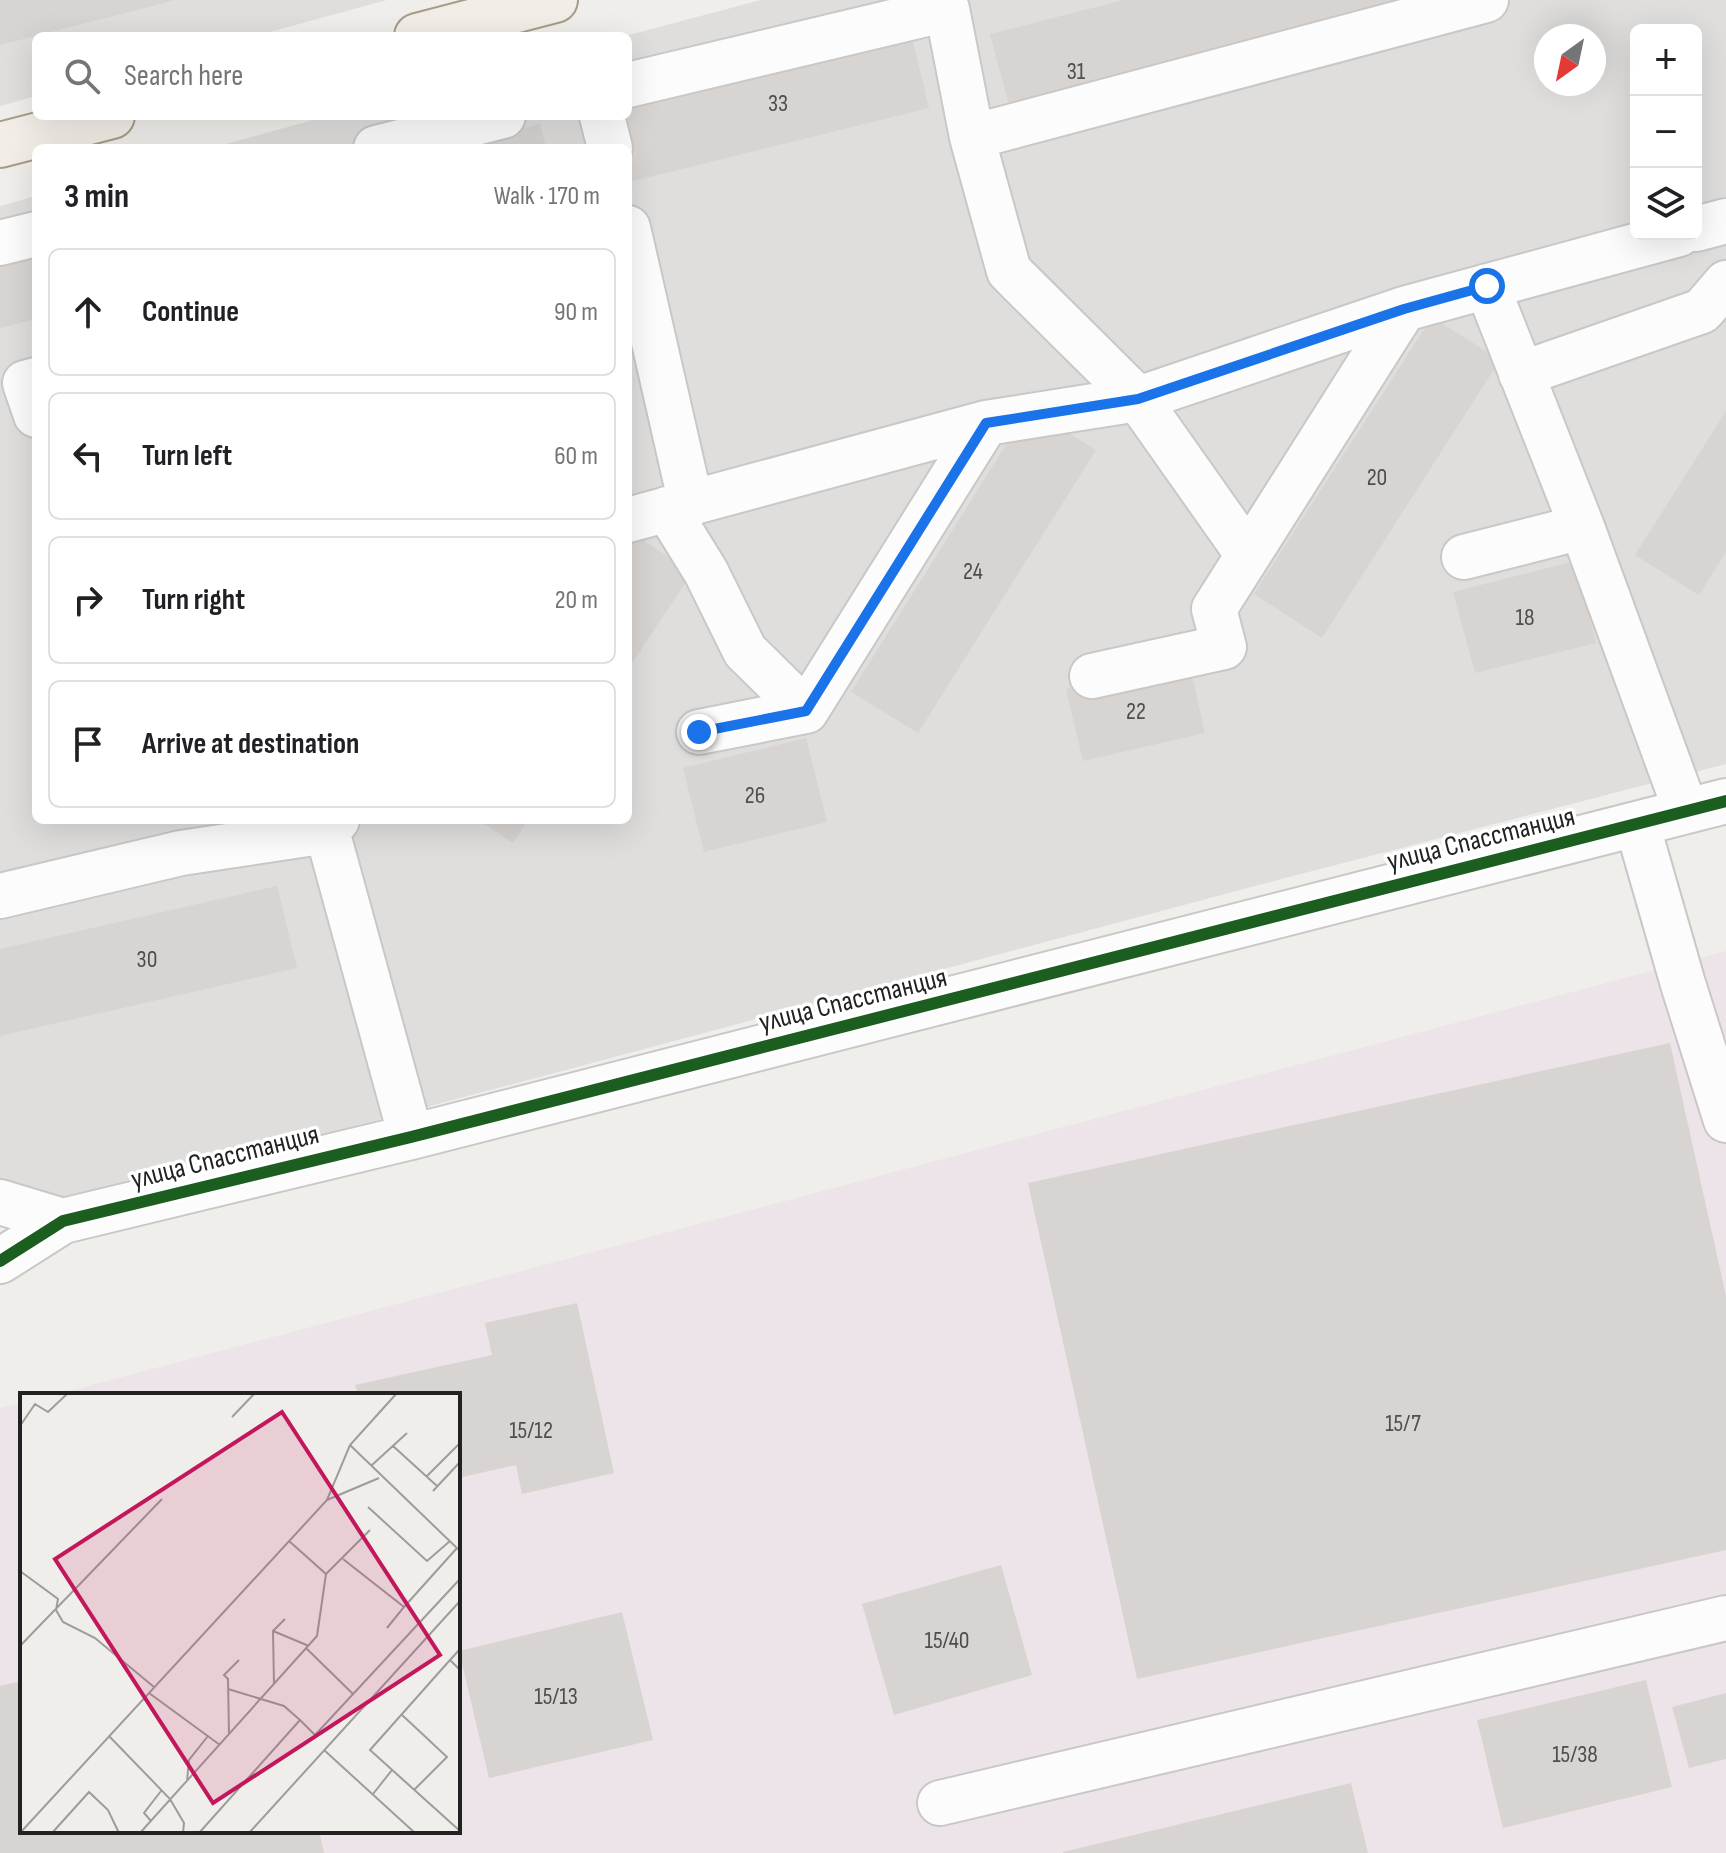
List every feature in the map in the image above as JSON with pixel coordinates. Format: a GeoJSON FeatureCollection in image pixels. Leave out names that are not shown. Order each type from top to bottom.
{"type":"FeatureCollection","features":[{"type":"Feature","properties":{"kind":"main road"},"geometry":{"type":"LineString","coordinates":[[432,32],[555,0]]}},
{"type":"Feature","properties":{"kind":"main road"},"geometry":{"type":"LineString","coordinates":[[0,145],[97,120]]}},
{"type":"Feature","properties":{"kind":"street"},"geometry":{"type":"LineString","coordinates":[[972,137],[1486,0]]}},
{"type":"Feature","properties":{"kind":"street"},"geometry":{"type":"LineString","coordinates":[[632,84],[947,9],[972,137],[1009,271],[1138,399],[1248,555]]}},
{"type":"Feature","properties":{"kind":"street"},"geometry":{"type":"LineString","coordinates":[[392,144],[487,120]]}},
{"type":"Feature","properties":{"kind":"street"},"geometry":{"type":"LineString","coordinates":[[603,120],[609,144]]}},
{"type":"Feature","properties":{"kind":"street"},"geometry":{"type":"LineString","coordinates":[[1702,227],[1726,221]]}},
{"type":"Feature","properties":{"kind":"street"},"geometry":{"type":"LineString","coordinates":[[0,243],[32,235]]}},
{"type":"Feature","properties":{"kind":"street"},"geometry":{"type":"LineString","coordinates":[[662,511],[986,423],[1138,399],[1404,309],[1657,240]]}},
{"type":"Feature","properties":{"kind":"street"},"geometry":{"type":"LineString","coordinates":[[632,261],[662,511],[706,572],[745,651],[806,711]]}},
{"type":"Feature","properties":{"kind":"street"},"geometry":{"type":"LineString","coordinates":[[1521,374],[1702,311],[1726,283]]}},
{"type":"Feature","properties":{"kind":"street"},"geometry":{"type":"LineString","coordinates":[[1487,286],[1582,527],[1706,806]]}},
{"type":"Feature","properties":{"kind":"street"},"geometry":{"type":"LineString","coordinates":[[1092,676],[1224,647],[1214,609],[1404,309]]}},
{"type":"Feature","properties":{"kind":"street"},"geometry":{"type":"LineString","coordinates":[[699,732],[806,711],[986,423]]}},
{"type":"Feature","properties":{"kind":"street"},"geometry":{"type":"LineString","coordinates":[[1464,557],[1582,527]]}},
{"type":"Feature","properties":{"kind":"street","name":"улица Спасстанция"},"geometry":{"type":"LineString","coordinates":[[0,1261],[63,1221],[411,1137],[1706,806]]}},
{"type":"Feature","properties":{"kind":"street"},"geometry":{"type":"LineString","coordinates":[[1637,824],[1726,1120]]}},
{"type":"Feature","properties":{"kind":"street"},"geometry":{"type":"LineString","coordinates":[[0,896],[175,836],[332,825],[411,1137]]}},
{"type":"Feature","properties":{"kind":"street"},"geometry":{"type":"LineString","coordinates":[[0,1202],[63,1221]]}},
{"type":"Feature","properties":{"kind":"street"},"geometry":{"type":"LineString","coordinates":[[940,1803],[1726,1618]]}},
{"type":"Feature","properties":{"kind":"shaded area"},"geometry":{"type":"Polygon","coordinates":[[[0,0],[387,0],[270,32],[32,32],[32,97],[0,106],[0,0]]]}},
{"type":"Feature","properties":{"kind":"shaded area"},"geometry":{"type":"Polygon","coordinates":[[[761,0],[1726,0],[1726,764],[1255,886],[0,1221],[0,206],[32,197],[32,824],[632,824],[632,144],[226,144],[313,120],[632,120],[632,34],[761,0]]]}},
{"type":"Feature","properties":{"kind":"shaded area"},"geometry":{"type":"Polygon","coordinates":[[[1726,951],[1726,1853],[0,1853],[0,1408],[20,1403],[20,1833],[460,1833],[460,1393],[62,1393],[1726,951]]]}},
{"type":"Feature","properties":{"kind":"building"},"geometry":{"type":"Polygon","coordinates":[[[0,0],[172,0],[51,32],[32,32],[32,37],[0,45],[0,0]]]}},
{"type":"Feature","properties":{"kind":"building"},"geometry":{"type":"Polygon","coordinates":[[[1124,0],[1418,0],[1010,109],[990,34],[1124,0]]]}},
{"type":"Feature","properties":{"kind":"building"},"geometry":{"type":"Polygon","coordinates":[[[910,29],[929,108],[632,181],[632,144],[626,144],[615,120],[632,120],[632,98],[910,29]]]}},
{"type":"Feature","properties":{"kind":"building"},"geometry":{"type":"Polygon","coordinates":[[[540,124],[545,144],[465,144],[540,124]]]}},
{"type":"Feature","properties":{"kind":"building"},"geometry":{"type":"Polygon","coordinates":[[[32,245],[32,320],[0,328],[0,253],[32,245]]]}},
{"type":"Feature","properties":{"kind":"building"},"geometry":{"type":"Polygon","coordinates":[[[1432,317],[1500,360],[1322,638],[1254,594],[1432,317]]]}},
{"type":"Feature","properties":{"kind":"building"},"geometry":{"type":"Polygon","coordinates":[[[1029,408],[1096,450],[918,733],[851,692],[1029,408]]]}},
{"type":"Feature","properties":{"kind":"building"},"geometry":{"type":"Polygon","coordinates":[[[1726,411],[1726,552],[1699,595],[1635,555],[1726,411]]]}},
{"type":"Feature","properties":{"kind":"building"},"geometry":{"type":"Polygon","coordinates":[[[632,533],[692,573],[632,663],[632,533]]]}},
{"type":"Feature","properties":{"kind":"building"},"geometry":{"type":"Polygon","coordinates":[[[1575,561],[1596,643],[1475,673],[1453,592],[1575,561]]]}},
{"type":"Feature","properties":{"kind":"building"},"geometry":{"type":"Polygon","coordinates":[[[1189,661],[1205,733],[1083,761],[1066,689],[1189,661]]]}},
{"type":"Feature","properties":{"kind":"building"},"geometry":{"type":"Polygon","coordinates":[[[806,738],[827,822],[704,852],[683,768],[806,738]]]}},
{"type":"Feature","properties":{"kind":"building"},"geometry":{"type":"Polygon","coordinates":[[[484,824],[525,824],[513,843],[484,824]]]}},
{"type":"Feature","properties":{"kind":"building"},"geometry":{"type":"Polygon","coordinates":[[[277,886],[297,968],[0,1036],[0,949],[277,886]]]}},
{"type":"Feature","properties":{"kind":"building"},"geometry":{"type":"Polygon","coordinates":[[[1670,1043],[1726,1296],[1726,1550],[1137,1679],[1028,1183],[1670,1043]]]}},
{"type":"Feature","properties":{"kind":"building"},"geometry":{"type":"Polygon","coordinates":[[[577,1303],[614,1473],[522,1494],[516,1465],[460,1478],[460,1393],[357,1393],[355,1385],[492,1355],[485,1323],[577,1303]]]}},
{"type":"Feature","properties":{"kind":"building"},"geometry":{"type":"Polygon","coordinates":[[[1001,1565],[1032,1675],[894,1715],[862,1604],[1001,1565]]]}},
{"type":"Feature","properties":{"kind":"building"},"geometry":{"type":"Polygon","coordinates":[[[622,1612],[653,1740],[489,1778],[460,1651],[622,1612]]]}},
{"type":"Feature","properties":{"kind":"building"},"geometry":{"type":"Polygon","coordinates":[[[1646,1680],[1672,1787],[1503,1828],[1477,1720],[1646,1680]]]}},
{"type":"Feature","properties":{"kind":"building"},"geometry":{"type":"Polygon","coordinates":[[[20,1681],[20,1833],[319,1833],[324,1853],[0,1853],[0,1686],[20,1681]]]}},
{"type":"Feature","properties":{"kind":"building"},"geometry":{"type":"Polygon","coordinates":[[[1726,1693],[1726,1759],[1689,1768],[1672,1707],[1726,1693]]]}},
{"type":"Feature","properties":{"kind":"building"},"geometry":{"type":"Polygon","coordinates":[[[1351,1783],[1368,1853],[1063,1853],[1063,1852],[1351,1783]]]}},
{"type":"Feature","properties":{"kind":"cycle path"},"geometry":{"type":"LineString","coordinates":[[0,1261],[63,1221],[411,1137],[1726,801]]}},
{"type":"Feature","properties":{"kind":"route"},"geometry":{"type":"LineString","coordinates":[[699,732],[806,711],[986,423],[1138,399],[1404,309],[1487,286]]}}]}
